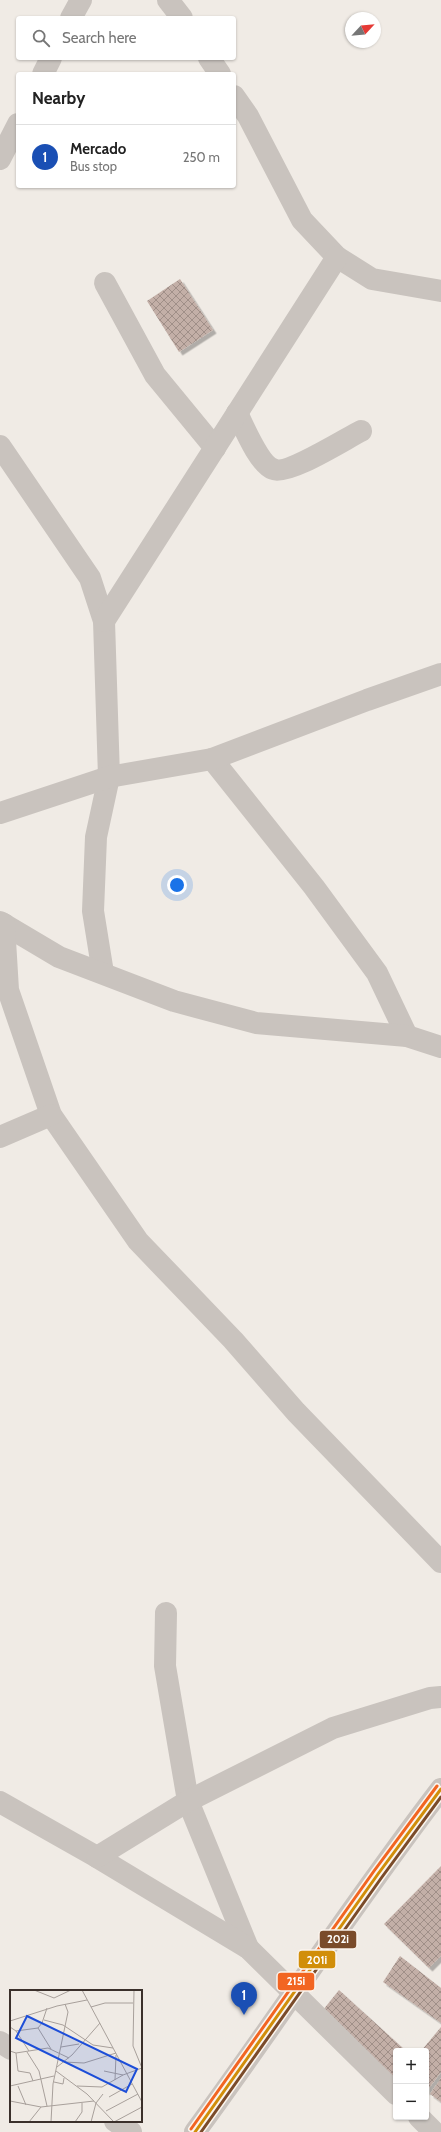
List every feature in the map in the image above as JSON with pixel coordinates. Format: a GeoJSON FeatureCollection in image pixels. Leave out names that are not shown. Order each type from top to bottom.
{"type":"FeatureCollection","features":[{"type":"Feature","properties":{"kind":"street"},"geometry":{"type":"LineString","coordinates":[[73,16],[81,0]]}},
{"type":"Feature","properties":{"kind":"street"},"geometry":{"type":"LineString","coordinates":[[168,0],[180,16]]}},
{"type":"Feature","properties":{"kind":"street"},"geometry":{"type":"LineString","coordinates":[[44,72],[50,60]]}},
{"type":"Feature","properties":{"kind":"street"},"geometry":{"type":"LineString","coordinates":[[210,60],[219,72]]}},
{"type":"Feature","properties":{"kind":"street"},"geometry":{"type":"LineString","coordinates":[[236,99],[248,116],[302,220],[337,257],[372,279],[441,291]]}},
{"type":"Feature","properties":{"kind":"street"},"geometry":{"type":"LineString","coordinates":[[0,159],[16,128]]}},
{"type":"Feature","properties":{"kind":"street"},"geometry":{"type":"LineString","coordinates":[[104,621],[337,257]]}},
{"type":"Feature","properties":{"kind":"street"},"geometry":{"type":"LineString","coordinates":[[104,284],[155,374],[215,448]]}},
{"type":"Feature","properties":{"kind":"street"},"geometry":{"type":"LineString","coordinates":[[237,413],[264,462],[273,470],[284,470],[302,462],[361,430]]}},
{"type":"Feature","properties":{"kind":"street"},"geometry":{"type":"LineString","coordinates":[[0,446],[90,578],[104,621],[109,777],[96,837],[93,911],[103,974]]}},
{"type":"Feature","properties":{"kind":"street"},"geometry":{"type":"LineString","coordinates":[[0,813],[109,777],[212,759],[367,700],[441,674]]}},
{"type":"Feature","properties":{"kind":"street"},"geometry":{"type":"LineString","coordinates":[[212,759],[314,887],[377,973],[407,1036]]}},
{"type":"Feature","properties":{"kind":"street"},"geometry":{"type":"LineString","coordinates":[[2,923],[59,957],[174,1002],[256,1023],[407,1036],[441,1047]]}},
{"type":"Feature","properties":{"kind":"street"},"geometry":{"type":"LineString","coordinates":[[2,923],[8,990],[51,1114],[138,1241],[233,1340],[296,1412],[441,1562]]}},
{"type":"Feature","properties":{"kind":"street"},"geometry":{"type":"LineString","coordinates":[[0,1137],[51,1114]]}},
{"type":"Feature","properties":{"kind":"street"},"geometry":{"type":"LineString","coordinates":[[166,1613],[165,1666],[188,1801],[248,1948]]}},
{"type":"Feature","properties":{"kind":"street"},"geometry":{"type":"LineString","coordinates":[[97,1857],[188,1801],[334,1728],[430,1698],[441,1698]]}},
{"type":"Feature","properties":{"kind":"street"},"geometry":{"type":"LineString","coordinates":[[195,2132],[295,1993],[390,1855],[441,1789]]}},
{"type":"Feature","properties":{"kind":"street"},"geometry":{"type":"LineString","coordinates":[[0,1802],[97,1857],[248,1948],[393,2091]]}},
{"type":"Feature","properties":{"kind":"street"},"geometry":{"type":"LineString","coordinates":[[0,2042],[10,2048]]}},
{"type":"Feature","properties":{"kind":"street"},"geometry":{"type":"LineString","coordinates":[[422,2120],[434,2132]]}},
{"type":"Feature","properties":{"kind":"street"},"geometry":{"type":"LineString","coordinates":[[116,2122],[131,2132]]}},
{"type":"Feature","properties":{"kind":"building"},"geometry":{"type":"Polygon","coordinates":[[[180,279],[213,330],[179,352],[147,301],[180,279]]]}},
{"type":"Feature","properties":{"kind":"building"},"geometry":{"type":"Polygon","coordinates":[[[441,1866],[441,1956],[429,1968],[384,1924],[441,1866]]]}},
{"type":"Feature","properties":{"kind":"building"},"geometry":{"type":"Polygon","coordinates":[[[400,1956],[441,1988],[441,2023],[383,1982],[400,1956]]]}},
{"type":"Feature","properties":{"kind":"building"},"geometry":{"type":"Polygon","coordinates":[[[339,1990],[403,2048],[393,2048],[393,2076],[323,2010],[339,1990]]]}},
{"type":"Feature","properties":{"kind":"building"},"geometry":{"type":"Polygon","coordinates":[[[441,2027],[441,2072],[429,2088],[429,2048],[424,2048],[441,2027]]]}},
{"type":"Feature","properties":{"kind":"building"},"geometry":{"type":"Polygon","coordinates":[[[441,2078],[441,2102],[430,2094],[441,2078]]]}},
{"type":"Feature","properties":{"kind":"transit line","name":"215i"},"geometry":{"type":"LineString","coordinates":[[191,2129],[374,1871],[437,1786]]}},
{"type":"Feature","properties":{"kind":"transit line","name":"201i"},"geometry":{"type":"LineString","coordinates":[[195,2132],[378,1874],[441,1789]]}},
{"type":"Feature","properties":{"kind":"transit line","name":"202i"},"geometry":{"type":"LineString","coordinates":[[201,2132],[382,1877],[441,1797]]}},
{"type":"Feature","properties":{"kind":"place","name":"Mercado"},"geometry":{"type":"Point","coordinates":[244,2015]}}]}
